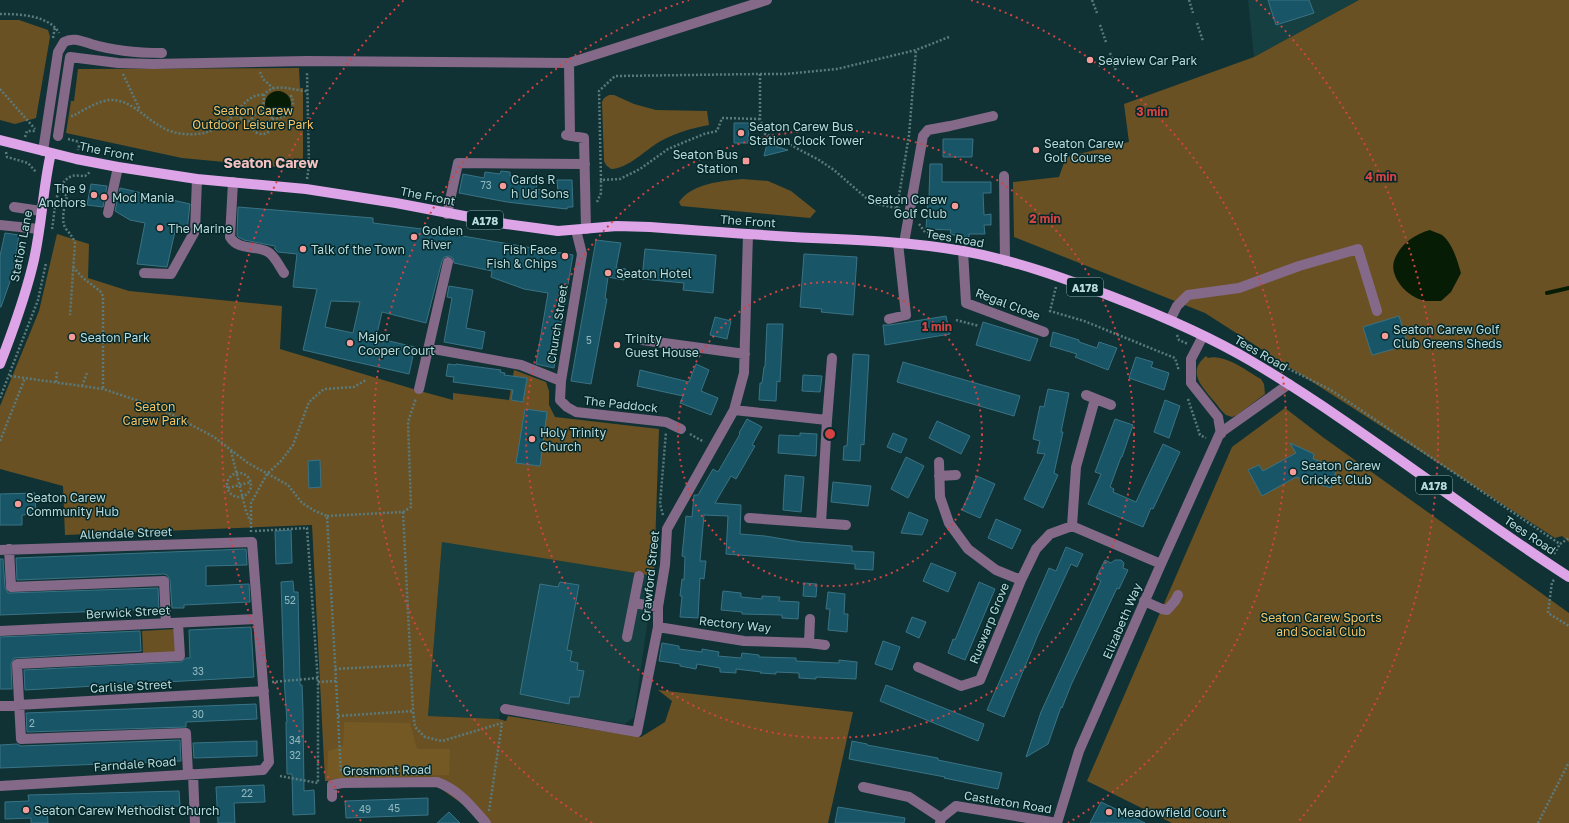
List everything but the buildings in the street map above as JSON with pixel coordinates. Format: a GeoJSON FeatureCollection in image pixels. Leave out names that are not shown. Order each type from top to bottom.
{"type":"FeatureCollection","features":[{"type":"Feature","properties":{"kind":"main road","name":"A178"},"geometry":{"type":"LineString","coordinates":[[0,140],[47,152]]}},
{"type":"Feature","properties":{"kind":"main road","name":"The Front"},"geometry":{"type":"LineString","coordinates":[[47,152],[118,167],[197,179],[306,189],[396,203],[447,214],[558,231],[617,226],[650,227],[901,243]]}},
{"type":"Feature","properties":{"kind":"main road","name":"Station Lane"},"geometry":{"type":"LineString","coordinates":[[0,364],[4,344],[32,268],[39,230],[46,174],[47,152]]}},
{"type":"Feature","properties":{"kind":"main road","name":"Tees Road"},"geometry":{"type":"LineString","coordinates":[[901,243],[963,251],[1048,273],[1093,289],[1170,320],[1203,336],[1248,359],[1322,405],[1456,502],[1569,577]]}},
{"type":"Feature","properties":{"kind":"street"},"geometry":{"type":"LineString","coordinates":[[58,136],[70,56],[118,63],[152,64],[307,61],[569,63],[767,0]]}},
{"type":"Feature","properties":{"kind":"street"},"geometry":{"type":"LineString","coordinates":[[47,152],[58,52],[64,42],[73,39],[97,46],[128,52],[162,52]]}},
{"type":"Feature","properties":{"kind":"street","name":"Church Street"},"geometry":{"type":"LineString","coordinates":[[560,400],[561,381],[582,254],[581,229],[584,138],[568,136],[569,63]]}},
{"type":"Feature","properties":{"kind":"street"},"geometry":{"type":"LineString","coordinates":[[888,319],[906,315],[901,243],[910,211],[923,136],[928,130],[993,116]]}},
{"type":"Feature","properties":{"kind":"street"},"geometry":{"type":"LineString","coordinates":[[447,214],[458,163],[584,164]]}},
{"type":"Feature","properties":{"kind":"street"},"geometry":{"type":"LineString","coordinates":[[108,213],[118,167]]}},
{"type":"Feature","properties":{"kind":"street"},"geometry":{"type":"LineString","coordinates":[[1004,176],[1005,261]]}},
{"type":"Feature","properties":{"kind":"street"},"geometry":{"type":"LineString","coordinates":[[144,273],[171,274],[195,231],[197,179]]}},
{"type":"Feature","properties":{"kind":"street"},"geometry":{"type":"LineString","coordinates":[[233,182],[230,237],[236,244],[268,251],[284,273]]}},
{"type":"Feature","properties":{"kind":"street"},"geometry":{"type":"LineString","coordinates":[[14,207],[41,211]]}},
{"type":"Feature","properties":{"kind":"street"},"geometry":{"type":"LineString","coordinates":[[0,225],[39,230]]}},
{"type":"Feature","properties":{"kind":"street","name":"Crawford Street"},"geometry":{"type":"LineString","coordinates":[[505,709],[637,732],[658,627],[658,607],[665,565],[667,529],[734,410],[744,373],[748,234]]}},
{"type":"Feature","properties":{"kind":"street"},"geometry":{"type":"LineString","coordinates":[[1170,320],[1177,306],[1188,295],[1239,288],[1299,266],[1358,249],[1377,311]]}},
{"type":"Feature","properties":{"kind":"street","name":"Regal Close"},"geometry":{"type":"LineString","coordinates":[[963,251],[966,304],[1044,332]]}},
{"type":"Feature","properties":{"kind":"street"},"geometry":{"type":"LineString","coordinates":[[419,389],[448,262]]}},
{"type":"Feature","properties":{"kind":"street"},"geometry":{"type":"LineString","coordinates":[[1203,336],[1191,358],[1191,383],[1218,417],[1219,438]]}},
{"type":"Feature","properties":{"kind":"street"},"geometry":{"type":"LineString","coordinates":[[642,340],[744,354]]}},
{"type":"Feature","properties":{"kind":"street"},"geometry":{"type":"LineString","coordinates":[[428,348],[521,365],[561,381]]}},
{"type":"Feature","properties":{"kind":"street"},"geometry":{"type":"LineString","coordinates":[[821,523],[832,358]]}},
{"type":"Feature","properties":{"kind":"street","name":"Elizabeth Way"},"geometry":{"type":"LineString","coordinates":[[1057,823],[1079,751],[1160,564],[1219,438],[1289,384]]}},
{"type":"Feature","properties":{"kind":"street"},"geometry":{"type":"LineString","coordinates":[[1111,405],[1090,397],[1076,467],[1072,526],[1160,564]]}},
{"type":"Feature","properties":{"kind":"street","name":"The Paddock"},"geometry":{"type":"LineString","coordinates":[[560,400],[567,407],[576,412],[666,422],[681,429]]}},
{"type":"Feature","properties":{"kind":"street"},"geometry":{"type":"LineString","coordinates":[[734,410],[827,420]]}},
{"type":"Feature","properties":{"kind":"street","name":"Ruswarp Grove"},"geometry":{"type":"LineString","coordinates":[[939,462],[940,497],[949,523],[968,549],[996,570],[1021,580]]}},
{"type":"Feature","properties":{"kind":"street"},"geometry":{"type":"LineString","coordinates":[[939,476],[956,476]]}},
{"type":"Feature","properties":{"kind":"street"},"geometry":{"type":"LineString","coordinates":[[749,518],[846,525]]}},
{"type":"Feature","properties":{"kind":"street","name":"Ruswarp Grove"},"geometry":{"type":"LineString","coordinates":[[918,667],[961,686],[980,680],[1021,580],[1036,549],[1050,534],[1072,526]]}},
{"type":"Feature","properties":{"kind":"street"},"geometry":{"type":"LineString","coordinates":[[252,536],[264,691]]}},
{"type":"Feature","properties":{"kind":"street","name":"Allendale Street"},"geometry":{"type":"LineString","coordinates":[[4,550],[252,536]]}},
{"type":"Feature","properties":{"kind":"street"},"geometry":{"type":"LineString","coordinates":[[4,550],[11,587],[164,581],[166,623]]}},
{"type":"Feature","properties":{"kind":"street"},"geometry":{"type":"LineString","coordinates":[[627,637],[639,576]]}},
{"type":"Feature","properties":{"kind":"street"},"geometry":{"type":"LineString","coordinates":[[1144,601],[1167,610],[1171,607],[1178,595]]}},
{"type":"Feature","properties":{"kind":"street"},"geometry":{"type":"LineString","coordinates":[[634,603],[658,607]]}},
{"type":"Feature","properties":{"kind":"street","name":"Berwick Street"},"geometry":{"type":"LineString","coordinates":[[0,631],[258,619]]}},
{"type":"Feature","properties":{"kind":"street"},"geometry":{"type":"LineString","coordinates":[[809,644],[810,619]]}},
{"type":"Feature","properties":{"kind":"street"},"geometry":{"type":"LineString","coordinates":[[178,623],[180,656],[17,664],[21,739],[186,733],[195,823]]}},
{"type":"Feature","properties":{"kind":"street","name":"Rectory Way"},"geometry":{"type":"LineString","coordinates":[[658,627],[744,641],[824,645]]}},
{"type":"Feature","properties":{"kind":"street","name":"Carlisle Street"},"geometry":{"type":"LineString","coordinates":[[0,706],[264,691]]}},
{"type":"Feature","properties":{"kind":"street","name":"Farndale Road"},"geometry":{"type":"LineString","coordinates":[[0,786],[263,770],[268,762],[264,691]]}},
{"type":"Feature","properties":{"kind":"street","name":"Grosmont Road"},"geometry":{"type":"LineString","coordinates":[[332,797],[332,785],[342,783],[437,782],[447,785],[462,795],[488,818]]}},
{"type":"Feature","properties":{"kind":"street"},"geometry":{"type":"LineString","coordinates":[[863,787],[909,796],[940,820]]}},
{"type":"Feature","properties":{"kind":"street","name":"Castleton Road"},"geometry":{"type":"LineString","coordinates":[[940,820],[956,806],[1057,823]]}},
{"type":"Feature","properties":{"kind":"path"},"geometry":{"type":"LineString","coordinates":[[1092,0],[1096,13]]}},
{"type":"Feature","properties":{"kind":"path"},"geometry":{"type":"LineString","coordinates":[[1189,0],[1193,13]]}},
{"type":"Feature","properties":{"kind":"path"},"geometry":{"type":"LineString","coordinates":[[0,14],[37,18],[55,27]]}},
{"type":"Feature","properties":{"kind":"path"},"geometry":{"type":"LineString","coordinates":[[1197,23],[1203,41]]}},
{"type":"Feature","properties":{"kind":"path"},"geometry":{"type":"LineString","coordinates":[[1100,25],[1106,42]]}},
{"type":"Feature","properties":{"kind":"path"},"geometry":{"type":"LineString","coordinates":[[760,119],[722,118],[717,131],[704,134],[668,149],[640,168],[620,179],[601,180],[599,90],[615,76],[785,74],[836,69],[916,50],[949,37]]}},
{"type":"Feature","properties":{"kind":"path"},"geometry":{"type":"LineString","coordinates":[[896,208],[909,135],[916,50]]}},
{"type":"Feature","properties":{"kind":"path"},"geometry":{"type":"LineString","coordinates":[[1110,53],[1116,71]]}},
{"type":"Feature","properties":{"kind":"path"},"geometry":{"type":"LineString","coordinates":[[307,61],[309,166]]}},
{"type":"Feature","properties":{"kind":"path"},"geometry":{"type":"LineString","coordinates":[[258,62],[261,75],[273,88]]}},
{"type":"Feature","properties":{"kind":"path"},"geometry":{"type":"LineString","coordinates":[[118,63],[140,110]]}},
{"type":"Feature","properties":{"kind":"path"},"geometry":{"type":"LineString","coordinates":[[760,74],[760,119],[764,134],[785,142],[819,160],[834,170],[872,203],[910,211]]}},
{"type":"Feature","properties":{"kind":"path"},"geometry":{"type":"LineString","coordinates":[[263,112],[264,95],[273,88],[284,87],[298,91],[307,91]]}},
{"type":"Feature","properties":{"kind":"path"},"geometry":{"type":"LineString","coordinates":[[0,89],[37,131]]}},
{"type":"Feature","properties":{"kind":"path"},"geometry":{"type":"LineString","coordinates":[[61,114],[73,116],[98,103],[110,100],[125,103],[140,110],[161,127],[176,133],[190,134],[213,130],[226,122],[248,100],[258,94],[264,95]]}},
{"type":"Feature","properties":{"kind":"path"},"geometry":{"type":"LineString","coordinates":[[272,120],[285,117],[289,114],[293,106],[293,99],[290,94]]}},
{"type":"Feature","properties":{"kind":"path"},"geometry":{"type":"LineString","coordinates":[[263,112],[269,114],[272,120],[271,130],[268,132],[261,134],[252,129],[251,122],[254,116],[263,112]]}},
{"type":"Feature","properties":{"kind":"path"},"geometry":{"type":"LineString","coordinates":[[234,113],[240,118],[251,122]]}},
{"type":"Feature","properties":{"kind":"path"},"geometry":{"type":"LineString","coordinates":[[8,157],[28,163],[36,170],[34,179]]}},
{"type":"Feature","properties":{"kind":"path"},"geometry":{"type":"LineString","coordinates":[[74,175],[85,176]]}},
{"type":"Feature","properties":{"kind":"path"},"geometry":{"type":"LineString","coordinates":[[59,189],[67,196],[63,217],[65,228],[73,236],[75,243],[70,315]]}},
{"type":"Feature","properties":{"kind":"path"},"geometry":{"type":"LineString","coordinates":[[73,267],[83,278],[100,291],[103,296],[103,389]]}},
{"type":"Feature","properties":{"kind":"path"},"geometry":{"type":"LineString","coordinates":[[1057,284],[1050,311],[1084,321],[1175,358],[1179,372]]}},
{"type":"Feature","properties":{"kind":"path"},"geometry":{"type":"LineString","coordinates":[[956,320],[979,326]]}},
{"type":"Feature","properties":{"kind":"path"},"geometry":{"type":"LineString","coordinates":[[56,382],[57,372]]}},
{"type":"Feature","properties":{"kind":"path"},"geometry":{"type":"LineString","coordinates":[[82,386],[87,373]]}},
{"type":"Feature","properties":{"kind":"path"},"geometry":{"type":"LineString","coordinates":[[10,376],[103,389],[148,404],[173,415],[214,437],[248,463],[288,484],[302,503],[327,516],[403,512],[411,507],[408,422],[419,389]]}},
{"type":"Feature","properties":{"kind":"path"},"geometry":{"type":"LineString","coordinates":[[0,441],[26,378]]}},
{"type":"Feature","properties":{"kind":"path"},"geometry":{"type":"LineString","coordinates":[[318,783],[318,678],[307,528],[252,536],[250,521],[251,503],[267,474],[282,461],[293,445],[309,402],[324,389],[354,387],[366,380]]}},
{"type":"Feature","properties":{"kind":"path"},"geometry":{"type":"LineString","coordinates":[[103,389],[106,385]]}},
{"type":"Feature","properties":{"kind":"path"},"geometry":{"type":"LineString","coordinates":[[1331,390],[1560,544],[1569,538]]}},
{"type":"Feature","properties":{"kind":"path"},"geometry":{"type":"LineString","coordinates":[[1186,393],[1200,436],[1219,438]]}},
{"type":"Feature","properties":{"kind":"path"},"geometry":{"type":"LineString","coordinates":[[666,422],[660,504],[667,529]]}},
{"type":"Feature","properties":{"kind":"path"},"geometry":{"type":"LineString","coordinates":[[681,429],[714,447]]}},
{"type":"Feature","properties":{"kind":"path"},"geometry":{"type":"LineString","coordinates":[[231,450],[242,497],[250,521]]}},
{"type":"Feature","properties":{"kind":"path"},"geometry":{"type":"LineString","coordinates":[[236,474],[244,474],[251,482],[251,490],[242,497],[234,496],[228,488],[230,478],[236,474]]}},
{"type":"Feature","properties":{"kind":"path"},"geometry":{"type":"LineString","coordinates":[[228,488],[251,482]]}},
{"type":"Feature","properties":{"kind":"path"},"geometry":{"type":"LineString","coordinates":[[403,512],[410,665],[415,727],[425,737],[442,741],[502,723]]}},
{"type":"Feature","properties":{"kind":"path"},"geometry":{"type":"LineString","coordinates":[[327,516],[341,774]]}},
{"type":"Feature","properties":{"kind":"path"},"geometry":{"type":"LineString","coordinates":[[1560,571],[1552,582],[1548,613],[1569,626]]}},
{"type":"Feature","properties":{"kind":"path"},"geometry":{"type":"LineString","coordinates":[[335,669],[354,666],[410,665]]}},
{"type":"Feature","properties":{"kind":"path"},"geometry":{"type":"LineString","coordinates":[[271,682],[318,678]]}},
{"type":"Feature","properties":{"kind":"path"},"geometry":{"type":"LineString","coordinates":[[318,682],[337,681]]}},
{"type":"Feature","properties":{"kind":"path"},"geometry":{"type":"LineString","coordinates":[[488,818],[505,709]]}},
{"type":"Feature","properties":{"kind":"path"},"geometry":{"type":"LineString","coordinates":[[338,716],[413,711]]}},
{"type":"Feature","properties":{"kind":"path"},"geometry":{"type":"LineString","coordinates":[[1538,823],[1569,762]]}},
{"type":"Feature","properties":{"kind":"path"},"geometry":{"type":"LineString","coordinates":[[280,776],[324,783]]}},
{"type":"Feature","properties":{"kind":"shaded area"},"geometry":{"type":"Polygon","coordinates":[[[1248,0],[1359,0],[1254,57],[1248,0]]]}},
{"type":"Feature","properties":{"kind":"shaded area"},"geometry":{"type":"Polygon","coordinates":[[[278,91],[287,95],[291,104],[287,113],[278,117],[269,113],[265,104],[269,95],[278,91]]]}},
{"type":"Feature","properties":{"kind":"shaded area"},"geometry":{"type":"Polygon","coordinates":[[[1430,230],[1442,235],[1449,243],[1454,252],[1461,273],[1451,292],[1441,301],[1426,301],[1408,292],[1398,281],[1393,268],[1396,255],[1404,245],[1413,237],[1430,230]]]}},
{"type":"Feature","properties":{"kind":"shaded area"},"geometry":{"type":"Polygon","coordinates":[[[442,541],[654,576],[634,717],[625,724],[501,704],[499,719],[428,716],[442,541]]]}},
{"type":"Feature","properties":{"kind":"shaded area"},"geometry":{"type":"Polygon","coordinates":[[[344,722],[410,723],[417,749],[450,749],[449,775],[327,779],[328,751],[343,746],[344,722]]]}},
{"type":"Feature","properties":{"kind":"green space"},"geometry":{"type":"Polygon","coordinates":[[[1359,0],[1569,0],[1569,542],[1562,536],[1555,538],[1205,313],[1014,237],[1013,182],[1059,177],[1066,157],[1129,142],[1124,104],[1254,57],[1359,0]]]}},
{"type":"Feature","properties":{"kind":"green space"},"geometry":{"type":"Polygon","coordinates":[[[0,20],[19,20],[48,30],[50,37],[36,118],[15,124],[0,120],[0,20]]]}},
{"type":"Feature","properties":{"kind":"green space","name":"Seaton Carew Outdoor Leisure Park"},"geometry":{"type":"Polygon","coordinates":[[[299,68],[300,88],[303,88],[303,165],[300,165],[300,169],[182,158],[66,133],[71,101],[74,101],[78,69],[299,68]]]}},
{"type":"Feature","properties":{"kind":"green space"},"geometry":{"type":"Polygon","coordinates":[[[609,95],[614,95],[634,104],[656,110],[707,111],[709,125],[690,129],[671,136],[659,142],[624,166],[611,169],[604,161],[602,102],[604,98],[609,95]]]}},
{"type":"Feature","properties":{"kind":"green space"},"geometry":{"type":"Polygon","coordinates":[[[742,179],[768,181],[791,191],[816,211],[810,218],[681,206],[679,202],[699,187],[717,182],[742,179]]]}},
{"type":"Feature","properties":{"kind":"green space","name":"Seaton Carew Park"},"geometry":{"type":"Polygon","coordinates":[[[57,234],[89,244],[88,278],[129,291],[282,306],[280,349],[453,400],[453,393],[509,400],[514,370],[546,382],[549,391],[549,405],[555,417],[659,429],[654,576],[442,542],[428,716],[499,719],[506,721],[508,716],[641,737],[665,722],[672,701],[658,690],[853,712],[828,823],[489,823],[430,781],[325,781],[312,525],[65,535],[63,486],[0,469],[0,406],[39,311],[57,234]]]}},
{"type":"Feature","properties":{"kind":"green space"},"geometry":{"type":"Polygon","coordinates":[[[1206,356],[1208,358],[1214,357],[1228,360],[1261,379],[1264,384],[1265,394],[1237,415],[1232,417],[1226,415],[1204,389],[1198,378],[1197,368],[1206,356]]]}},
{"type":"Feature","properties":{"kind":"green space","name":"Seaton Carew Sports and Social Club"},"geometry":{"type":"Polygon","coordinates":[[[1285,408],[1324,438],[1569,613],[1569,823],[1172,823],[1087,781],[1232,447],[1285,408]]]}},
{"type":"Feature","properties":{"kind":"green space"},"geometry":{"type":"Polygon","coordinates":[[[176,629],[177,653],[143,654],[142,631],[176,629]]]}},
{"type":"Feature","properties":{"kind":"waterway"},"geometry":{"type":"LineString","coordinates":[[1547,293],[1569,288]]}},
{"type":"Feature","properties":{"kind":"place","name":"Seaview Car Park"},"geometry":{"type":"Point","coordinates":[1090,60]}},
{"type":"Feature","properties":{"kind":"place","name":"Seaton Carew Bus Station Clock Tower"},"geometry":{"type":"Point","coordinates":[741,133]}},
{"type":"Feature","properties":{"kind":"place","name":"Seaton Carew Golf Course"},"geometry":{"type":"Point","coordinates":[1036,150]}},
{"type":"Feature","properties":{"kind":"place","name":"Seaton Bus Station"},"geometry":{"type":"Point","coordinates":[746,161]}},
{"type":"Feature","properties":{"kind":"place","name":"Cards R h Ud Sons"},"geometry":{"type":"Point","coordinates":[503,186]}},
{"type":"Feature","properties":{"kind":"place","name":"The 9 Anchors"},"geometry":{"type":"Point","coordinates":[94,195]}},
{"type":"Feature","properties":{"kind":"place","name":"Mod Mania"},"geometry":{"type":"Point","coordinates":[104,197]}},
{"type":"Feature","properties":{"kind":"place","name":"Seaton Carew Golf Club"},"geometry":{"type":"Point","coordinates":[955,206]}},
{"type":"Feature","properties":{"kind":"place","name":"The Marine"},"geometry":{"type":"Point","coordinates":[160,228]}},
{"type":"Feature","properties":{"kind":"place","name":"Golden River"},"geometry":{"type":"Point","coordinates":[414,237]}},
{"type":"Feature","properties":{"kind":"place","name":"Talk of the Town"},"geometry":{"type":"Point","coordinates":[303,249]}},
{"type":"Feature","properties":{"kind":"place","name":"Fish Face Fish & Chips"},"geometry":{"type":"Point","coordinates":[565,256]}},
{"type":"Feature","properties":{"kind":"place","name":"Seaton Hotel"},"geometry":{"type":"Point","coordinates":[608,273]}},
{"type":"Feature","properties":{"kind":"place","name":"Seaton Carew Golf Club Greens Sheds"},"geometry":{"type":"Point","coordinates":[1385,336]}},
{"type":"Feature","properties":{"kind":"place","name":"Seaton Park"},"geometry":{"type":"Point","coordinates":[72,337]}},
{"type":"Feature","properties":{"kind":"place","name":"Major Cooper Court"},"geometry":{"type":"Point","coordinates":[350,343]}},
{"type":"Feature","properties":{"kind":"place","name":"Trinity Guest House"},"geometry":{"type":"Point","coordinates":[617,345]}},
{"type":"Feature","properties":{"kind":"place","name":"Holy Trinity Church"},"geometry":{"type":"Point","coordinates":[532,439]}},
{"type":"Feature","properties":{"kind":"place","name":"Seaton Carew Cricket Club"},"geometry":{"type":"Point","coordinates":[1293,472]}},
{"type":"Feature","properties":{"kind":"place","name":"Seaton Carew Community Hub"},"geometry":{"type":"Point","coordinates":[18,504]}},
{"type":"Feature","properties":{"kind":"place","name":"Seaton Carew Methodist Church"},"geometry":{"type":"Point","coordinates":[26,810]}},
{"type":"Feature","properties":{"kind":"place","name":"Meadowfield Court"},"geometry":{"type":"Point","coordinates":[1109,812]}},
{"type":"Feature","properties":{"kind":"district","name":"Seaton Carew"},"geometry":{"type":"Point","coordinates":[271,162]}}]}
